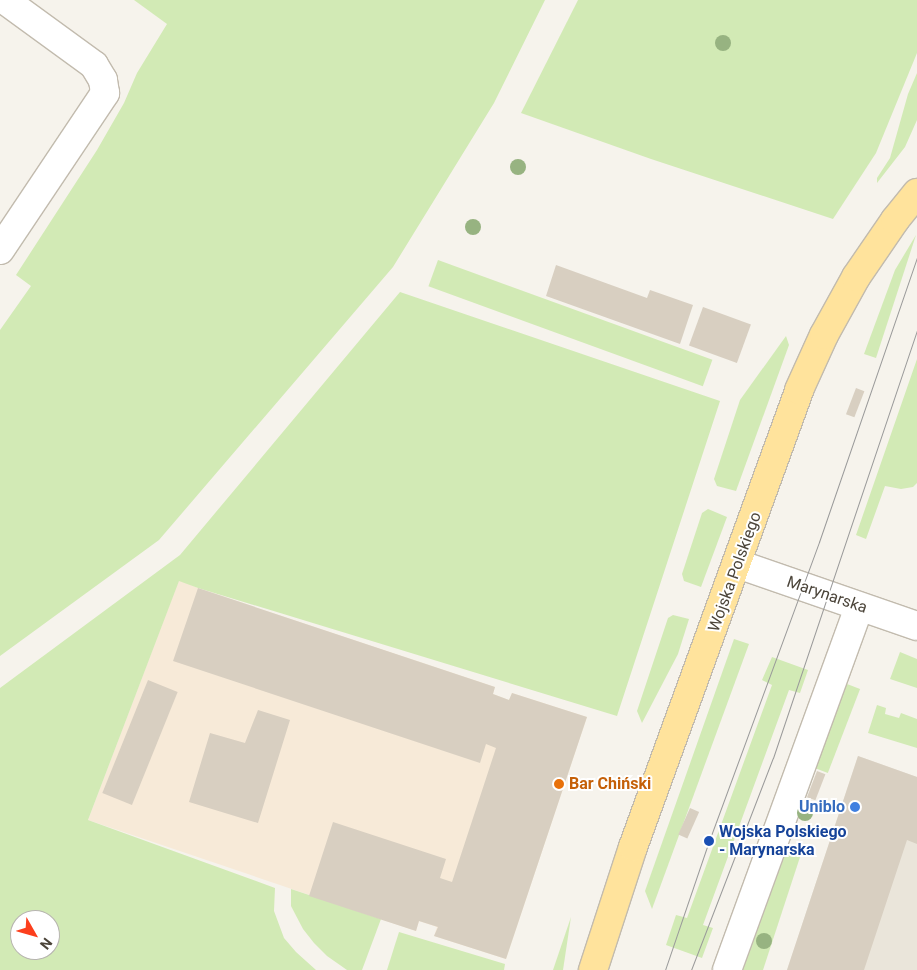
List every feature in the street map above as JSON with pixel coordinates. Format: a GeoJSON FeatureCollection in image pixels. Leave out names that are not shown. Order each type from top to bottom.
{"type":"FeatureCollection","features":[{"type":"Feature","properties":{"kind":"main road","name":"Wojska Polskiego"},"geometry":{"type":"LineString","coordinates":[[593,970],[633,848],[800,390],[824,335],[856,277],[895,220],[917,193]]}},
{"type":"Feature","properties":{"kind":"street"},"geometry":{"type":"LineString","coordinates":[[0,250],[105,93],[103,80],[94,64],[5,0]]}},
{"type":"Feature","properties":{"kind":"street","name":"Marynarska"},"geometry":{"type":"LineString","coordinates":[[738,564],[917,626]]}},
{"type":"Feature","properties":{"kind":"street"},"geometry":{"type":"LineString","coordinates":[[727,970],[859,607]]}},
{"type":"Feature","properties":{"kind":"shaded area"},"geometry":{"type":"Polygon","coordinates":[[[179,580],[495,687],[493,694],[509,700],[512,693],[587,717],[506,959],[434,936],[437,927],[419,921],[416,931],[88,820],[179,580]]]}},
{"type":"Feature","properties":{"kind":"shaded area"},"geometry":{"type":"Polygon","coordinates":[[[858,756],[917,777],[917,970],[787,970],[858,756]]]}},
{"type":"Feature","properties":{"kind":"green space"},"geometry":{"type":"Polygon","coordinates":[[[134,0],[545,0],[494,103],[393,267],[159,540],[0,656],[0,330],[31,286],[16,275],[97,150],[124,103],[137,73],[167,24],[134,0]]]}},
{"type":"Feature","properties":{"kind":"green space"},"geometry":{"type":"Polygon","coordinates":[[[578,0],[917,0],[917,53],[876,153],[833,219],[651,159],[521,113],[578,0]]]}},
{"type":"Feature","properties":{"kind":"green space"},"geometry":{"type":"Polygon","coordinates":[[[917,73],[917,120],[905,147],[877,183],[877,178],[890,158],[908,94],[917,73]]]}},
{"type":"Feature","properties":{"kind":"green space"},"geometry":{"type":"Polygon","coordinates":[[[916,235],[876,358],[864,354],[895,270],[916,235]]]}},
{"type":"Feature","properties":{"kind":"green space"},"geometry":{"type":"Polygon","coordinates":[[[438,260],[712,360],[703,386],[428,286],[438,260]]]}},
{"type":"Feature","properties":{"kind":"green space"},"geometry":{"type":"Polygon","coordinates":[[[400,292],[720,401],[617,716],[179,581],[88,820],[275,888],[274,911],[284,938],[316,970],[0,970],[0,688],[180,555],[400,292]]]}},
{"type":"Feature","properties":{"kind":"green space"},"geometry":{"type":"Polygon","coordinates":[[[786,336],[789,345],[736,491],[717,486],[714,479],[740,400],[786,336]]]}},
{"type":"Feature","properties":{"kind":"green space"},"geometry":{"type":"Polygon","coordinates":[[[917,359],[917,483],[913,487],[901,489],[885,486],[866,539],[856,535],[917,359]]]}},
{"type":"Feature","properties":{"kind":"green space"},"geometry":{"type":"Polygon","coordinates":[[[708,509],[727,517],[701,587],[684,581],[682,574],[702,513],[708,509]]]}},
{"type":"Feature","properties":{"kind":"green space"},"geometry":{"type":"Polygon","coordinates":[[[673,615],[689,619],[678,654],[642,723],[637,711],[668,618],[673,615]]]}},
{"type":"Feature","properties":{"kind":"green space"},"geometry":{"type":"Polygon","coordinates":[[[734,639],[749,644],[652,909],[645,891],[734,639]]]}},
{"type":"Feature","properties":{"kind":"green space"},"geometry":{"type":"Polygon","coordinates":[[[900,652],[917,659],[917,688],[890,679],[900,652]]]}},
{"type":"Feature","properties":{"kind":"green space"},"geometry":{"type":"Polygon","coordinates":[[[772,657],[808,670],[800,693],[789,690],[703,925],[713,928],[702,958],[666,945],[676,915],[687,918],[772,685],[762,680],[772,657]]]}},
{"type":"Feature","properties":{"kind":"green space"},"geometry":{"type":"Polygon","coordinates":[[[847,684],[860,689],[828,773],[815,768],[847,684]]]}},
{"type":"Feature","properties":{"kind":"green space"},"geometry":{"type":"Polygon","coordinates":[[[877,705],[886,708],[885,714],[899,718],[901,713],[917,719],[917,748],[868,733],[877,705]]]}},
{"type":"Feature","properties":{"kind":"green space"},"geometry":{"type":"Polygon","coordinates":[[[787,849],[801,854],[763,970],[743,970],[787,849]]]}},
{"type":"Feature","properties":{"kind":"green space"},"geometry":{"type":"Polygon","coordinates":[[[291,889],[381,919],[362,970],[347,970],[327,956],[314,943],[303,929],[291,906],[291,889]]]}},
{"type":"Feature","properties":{"kind":"green space"},"geometry":{"type":"Polygon","coordinates":[[[571,917],[563,970],[553,970],[571,917]]]}},
{"type":"Feature","properties":{"kind":"green space"},"geometry":{"type":"Polygon","coordinates":[[[399,932],[505,964],[504,970],[387,970],[399,932]]]}},
{"type":"Feature","properties":{"kind":"building"},"geometry":{"type":"Polygon","coordinates":[[[556,265],[647,298],[650,290],[693,305],[680,344],[546,296],[556,265]]]}},
{"type":"Feature","properties":{"kind":"building"},"geometry":{"type":"Polygon","coordinates":[[[703,307],[751,324],[737,363],[689,346],[703,307]]]}},
{"type":"Feature","properties":{"kind":"building"},"geometry":{"type":"Polygon","coordinates":[[[856,388],[864,391],[854,417],[846,414],[856,388]]]}},
{"type":"Feature","properties":{"kind":"building"},"geometry":{"type":"Polygon","coordinates":[[[198,588],[495,687],[493,694],[509,700],[512,693],[587,717],[506,959],[434,936],[438,927],[419,921],[416,931],[309,896],[333,822],[446,859],[440,878],[452,882],[496,748],[486,744],[480,763],[173,661],[198,588]]]}},
{"type":"Feature","properties":{"kind":"building"},"geometry":{"type":"Polygon","coordinates":[[[148,680],[178,692],[132,805],[102,793],[148,680]]]}},
{"type":"Feature","properties":{"kind":"building"},"geometry":{"type":"Polygon","coordinates":[[[258,710],[290,720],[258,823],[189,802],[210,733],[245,743],[258,710]]]}},
{"type":"Feature","properties":{"kind":"building"},"geometry":{"type":"Polygon","coordinates":[[[858,756],[917,777],[917,844],[907,840],[864,970],[787,970],[858,756]]]}},
{"type":"Feature","properties":{"kind":"building"},"geometry":{"type":"Polygon","coordinates":[[[817,771],[825,774],[815,800],[807,797],[817,771]]]}},
{"type":"Feature","properties":{"kind":"building"},"geometry":{"type":"Polygon","coordinates":[[[690,808],[699,812],[687,839],[678,834],[690,808]]]}},
{"type":"Feature","properties":{"kind":"tram line"},"geometry":{"type":"LineString","coordinates":[[665,970],[709,841],[819,542],[917,257]]}},
{"type":"Feature","properties":{"kind":"tram line"},"geometry":{"type":"LineString","coordinates":[[691,970],[773,758],[917,331]]}},
{"type":"Feature","properties":{"kind":"place","name":"Bar Chiński"},"geometry":{"type":"Point","coordinates":[559,784]}},
{"type":"Feature","properties":{"kind":"place","name":"Uniblo"},"geometry":{"type":"Point","coordinates":[855,807]}},
{"type":"Feature","properties":{"kind":"place","name":"Wojska Polskiego - Marynarska"},"geometry":{"type":"Point","coordinates":[709,841]}}]}
